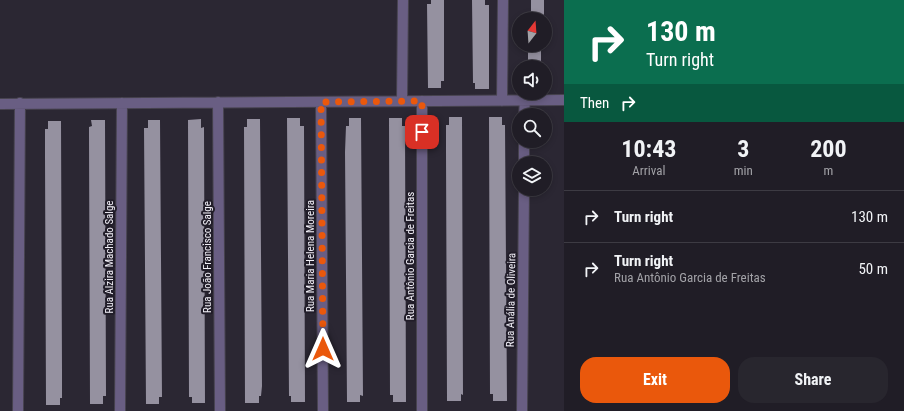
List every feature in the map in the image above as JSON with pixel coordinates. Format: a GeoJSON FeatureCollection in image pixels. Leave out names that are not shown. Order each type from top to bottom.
{"type":"FeatureCollection","features":[{"type":"Feature","properties":{"kind":"street"},"geometry":{"type":"LineString","coordinates":[[402,101],[403,0]]}},
{"type":"Feature","properties":{"kind":"street"},"geometry":{"type":"LineString","coordinates":[[502,100],[503,0]]}},
{"type":"Feature","properties":{"kind":"street"},"geometry":{"type":"LineString","coordinates":[[0,104],[512,100]]}},
{"type":"Feature","properties":{"kind":"street"},"geometry":{"type":"LineString","coordinates":[[524,108],[525,100]]}},
{"type":"Feature","properties":{"kind":"street"},"geometry":{"type":"LineString","coordinates":[[552,100],[564,100]]}},
{"type":"Feature","properties":{"kind":"street","name":"Rua Antônio Garcia de Freitas"},"geometry":{"type":"LineString","coordinates":[[422,101],[422,411]]}},
{"type":"Feature","properties":{"kind":"street","name":"Rua João Francisco Salge"},"geometry":{"type":"LineString","coordinates":[[218,102],[220,411]]}},
{"type":"Feature","properties":{"kind":"street","name":"Rua Maria Helena Moreira"},"geometry":{"type":"LineString","coordinates":[[321,102],[323,411]]}},
{"type":"Feature","properties":{"kind":"street"},"geometry":{"type":"LineString","coordinates":[[18,411],[20,103]]}},
{"type":"Feature","properties":{"kind":"street","name":"Rua Alzira Machado Salge"},"geometry":{"type":"LineString","coordinates":[[120,411],[122,103]]}},
{"type":"Feature","properties":{"kind":"street","name":"Rua Anália de Oliveira"},"geometry":{"type":"LineString","coordinates":[[522,411],[524,196]]}},
{"type":"Feature","properties":{"kind":"building"},"geometry":{"type":"Polygon","coordinates":[[[431,0],[444,0],[444,81],[441,81],[441,88],[428,88],[427,4],[431,4],[431,0]]]}},
{"type":"Feature","properties":{"kind":"building"},"geometry":{"type":"Polygon","coordinates":[[[472,0],[485,0],[485,5],[489,5],[489,89],[475,89],[475,83],[473,83],[472,0]]]}},
{"type":"Feature","properties":{"kind":"building"},"geometry":{"type":"Polygon","coordinates":[[[531,0],[544,0],[544,12],[531,12],[531,0]]]}},
{"type":"Feature","properties":{"kind":"building"},"geometry":{"type":"Polygon","coordinates":[[[528,52],[541,52],[541,60],[528,60],[528,52]]]}},
{"type":"Feature","properties":{"kind":"building"},"geometry":{"type":"Polygon","coordinates":[[[449,117],[462,117],[463,395],[461,394],[461,401],[447,401],[446,125],[449,125],[449,117]]]}},
{"type":"Feature","properties":{"kind":"building"},"geometry":{"type":"Polygon","coordinates":[[[489,117],[502,117],[502,125],[505,125],[507,401],[493,401],[493,394],[490,394],[489,117]]]}},
{"type":"Feature","properties":{"kind":"building"},"geometry":{"type":"Polygon","coordinates":[[[287,118],[300,118],[300,126],[304,126],[305,402],[291,402],[291,396],[289,396],[287,118]]]}},
{"type":"Feature","properties":{"kind":"building"},"geometry":{"type":"Polygon","coordinates":[[[349,118],[361,118],[363,396],[360,395],[360,402],[347,402],[345,152],[346,126],[349,126],[349,118]]]}},
{"type":"Feature","properties":{"kind":"building"},"geometry":{"type":"Polygon","coordinates":[[[389,118],[402,118],[402,126],[405,126],[406,402],[393,402],[393,395],[390,395],[389,118]]]}},
{"type":"Feature","properties":{"kind":"building"},"geometry":{"type":"Polygon","coordinates":[[[201,119],[201,128],[204,127],[205,403],[192,403],[192,397],[189,397],[188,120],[201,119]]]}},
{"type":"Feature","properties":{"kind":"building"},"geometry":{"type":"Polygon","coordinates":[[[247,119],[260,119],[262,386],[261,396],[259,396],[259,403],[245,403],[244,127],[247,127],[247,119]]]}},
{"type":"Feature","properties":{"kind":"building"},"geometry":{"type":"Polygon","coordinates":[[[91,120],[105,120],[106,396],[103,396],[103,404],[90,404],[89,127],[92,126],[91,120]]]}},
{"type":"Feature","properties":{"kind":"building"},"geometry":{"type":"Polygon","coordinates":[[[148,120],[160,120],[162,397],[159,397],[159,404],[146,404],[144,128],[148,128],[148,120]]]}},
{"type":"Feature","properties":{"kind":"building"},"geometry":{"type":"Polygon","coordinates":[[[48,121],[61,121],[62,398],[60,398],[60,405],[46,405],[45,129],[48,129],[48,121]]]}},
{"type":"Feature","properties":{"kind":"route"},"geometry":{"type":"LineString","coordinates":[[323,349],[321,102],[422,101],[422,132]]}}]}
